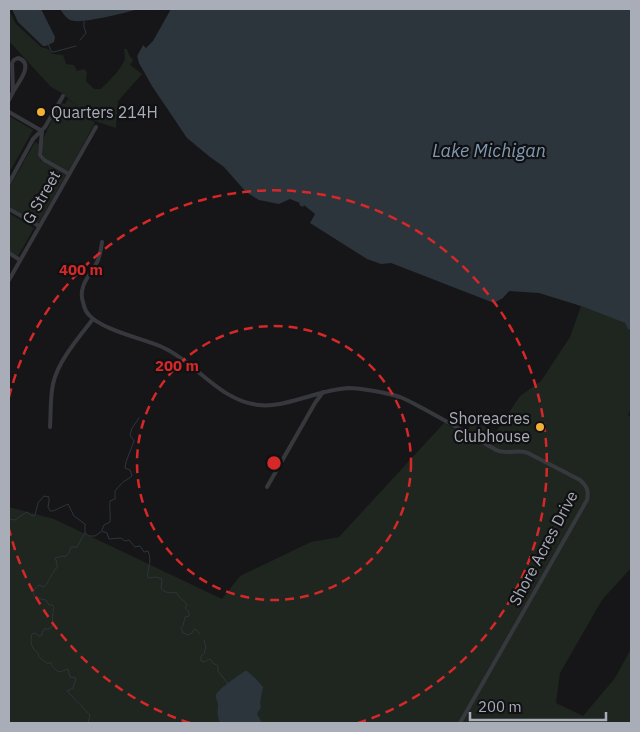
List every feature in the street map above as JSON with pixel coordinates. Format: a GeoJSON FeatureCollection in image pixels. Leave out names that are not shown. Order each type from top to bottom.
{"type":"FeatureCollection","features":[{"type":"Feature","properties":{"kind":"street"},"geometry":{"type":"LineString","coordinates":[[9,100],[12,63],[15,59],[22,59],[26,69],[11,92]]}},
{"type":"Feature","properties":{"kind":"street"},"geometry":{"type":"LineString","coordinates":[[9,183],[33,139],[46,127],[63,96]]}},
{"type":"Feature","properties":{"kind":"street"},"geometry":{"type":"LineString","coordinates":[[9,112],[42,131]]}},
{"type":"Feature","properties":{"kind":"street","name":"G Street"},"geometry":{"type":"LineString","coordinates":[[9,280],[96,127]]}},
{"type":"Feature","properties":{"kind":"street"},"geometry":{"type":"LineString","coordinates":[[42,131],[40,155],[44,160],[69,174]]}},
{"type":"Feature","properties":{"kind":"street"},"geometry":{"type":"LineString","coordinates":[[9,209],[39,226]]}},
{"type":"Feature","properties":{"kind":"street"},"geometry":{"type":"LineString","coordinates":[[50,427],[53,386],[56,376],[73,346],[94,319],[84,307],[82,291],[87,277],[99,259],[102,242]]}},
{"type":"Feature","properties":{"kind":"street"},"geometry":{"type":"LineString","coordinates":[[9,253],[20,260]]}},
{"type":"Feature","properties":{"kind":"street","name":"Shore Acres Drive"},"geometry":{"type":"LineString","coordinates":[[94,319],[111,328],[172,352],[211,383],[242,401],[259,405],[273,405],[323,392],[349,388],[375,391],[400,397],[502,453],[521,451],[528,453],[580,480],[586,486],[587,500],[460,723]]}},
{"type":"Feature","properties":{"kind":"street"},"geometry":{"type":"LineString","coordinates":[[266,487],[314,403],[323,392]]}},
{"type":"Feature","properties":{"kind":"shaded area"},"geometry":{"type":"Polygon","coordinates":[[[9,10],[16,24],[41,47],[48,49],[53,54],[63,55],[66,64],[74,65],[77,71],[84,69],[87,72],[86,81],[94,89],[101,89],[119,70],[125,57],[124,49],[127,49],[133,60],[130,65],[142,74],[118,101],[116,128],[95,121],[86,115],[95,123],[68,172],[55,166],[44,157],[42,145],[47,130],[62,103],[65,104],[68,99],[79,108],[62,93],[51,87],[9,41],[9,10]]]}},
{"type":"Feature","properties":{"kind":"shaded area"},"geometry":{"type":"Polygon","coordinates":[[[9,116],[33,130],[9,173],[9,116]]]}},
{"type":"Feature","properties":{"kind":"shaded area"},"geometry":{"type":"Polygon","coordinates":[[[35,142],[39,144],[38,154],[41,161],[66,175],[38,224],[9,207],[9,188],[35,142]]]}},
{"type":"Feature","properties":{"kind":"shaded area"},"geometry":{"type":"Polygon","coordinates":[[[9,213],[34,228],[18,256],[9,251],[9,213]]]}},
{"type":"Feature","properties":{"kind":"shaded area"},"geometry":{"type":"Polygon","coordinates":[[[581,306],[625,323],[631,331],[631,408],[628,415],[631,417],[631,568],[602,600],[560,673],[556,703],[583,716],[615,678],[631,649],[631,723],[9,723],[9,507],[54,519],[222,599],[240,576],[311,542],[339,537],[444,423],[465,435],[473,421],[496,432],[520,396],[541,381],[570,337],[581,306]]]}},
{"type":"Feature","properties":{"kind":"water"},"geometry":{"type":"Polygon","coordinates":[[[12,9],[41,9],[55,37],[54,42],[43,46],[18,22],[12,9]]]}},
{"type":"Feature","properties":{"kind":"water"},"geometry":{"type":"Polygon","coordinates":[[[60,9],[139,9],[104,18],[75,21],[70,20],[60,9]]]}},
{"type":"Feature","properties":{"kind":"water","name":"Lake Michigan"},"geometry":{"type":"Polygon","coordinates":[[[164,9],[631,9],[631,331],[625,323],[581,306],[539,293],[509,291],[503,298],[494,303],[391,263],[381,264],[367,259],[310,223],[315,214],[304,205],[303,207],[299,205],[300,203],[290,199],[279,204],[259,200],[246,192],[224,167],[187,138],[139,63],[137,55],[164,9]]]}},
{"type":"Feature","properties":{"kind":"water"},"geometry":{"type":"Polygon","coordinates":[[[245,671],[263,687],[261,707],[257,714],[262,723],[220,723],[216,695],[224,686],[245,671]]]}},
{"type":"Feature","properties":{"kind":"pier"},"geometry":{"type":"Polygon","coordinates":[[[162,9],[171,9],[153,41],[146,48],[143,45],[136,58],[135,57],[162,9]]]}},
{"type":"Feature","properties":{"kind":"waterway"},"geometry":{"type":"LineString","coordinates":[[80,40],[86,33],[84,21]]}},
{"type":"Feature","properties":{"kind":"waterway"},"geometry":{"type":"LineString","coordinates":[[48,44],[51,51],[54,52],[76,46]]}},
{"type":"Feature","properties":{"kind":"waterway"},"geometry":{"type":"LineString","coordinates":[[102,530],[104,525],[110,522],[110,501],[115,499],[115,491],[132,476],[130,470],[125,468],[134,441],[130,435],[132,428],[139,418]]}},
{"type":"Feature","properties":{"kind":"waterway"},"geometry":{"type":"LineString","coordinates":[[9,519],[15,520],[27,512],[32,516],[35,515],[38,503],[44,496],[49,497],[48,507],[50,511],[68,504],[74,516],[85,524],[85,533],[77,547],[71,547],[65,557],[55,558],[58,566],[47,584],[44,587],[39,585],[34,591],[36,598],[46,600],[49,605],[54,607],[52,627],[44,629],[41,636],[35,633],[32,634],[31,640],[32,647],[41,659],[51,663],[54,669],[60,672],[68,669],[70,677],[76,678],[73,688],[67,691],[90,715],[88,723]]}},
{"type":"Feature","properties":{"kind":"waterway"},"geometry":{"type":"LineString","coordinates":[[85,533],[89,536],[95,536],[102,531],[107,533],[109,539],[121,538],[125,541],[129,540],[135,547],[140,546],[144,552],[148,551],[150,559],[148,578],[162,579],[161,588],[165,592],[177,593],[186,603],[185,608],[189,612],[189,616],[185,617],[181,628],[183,633],[188,635],[195,629],[200,634]]}},
{"type":"Feature","properties":{"kind":"waterway"},"geometry":{"type":"LineString","coordinates":[[204,640],[206,647],[204,654],[201,656],[201,661],[204,662],[210,659],[218,666],[218,671],[228,684]]}},
{"type":"Feature","properties":{"kind":"place","name":"Quarters 214H"},"geometry":{"type":"Point","coordinates":[41,112]}},
{"type":"Feature","properties":{"kind":"place","name":"Shoreacres Clubhouse"},"geometry":{"type":"Point","coordinates":[540,427]}}]}
